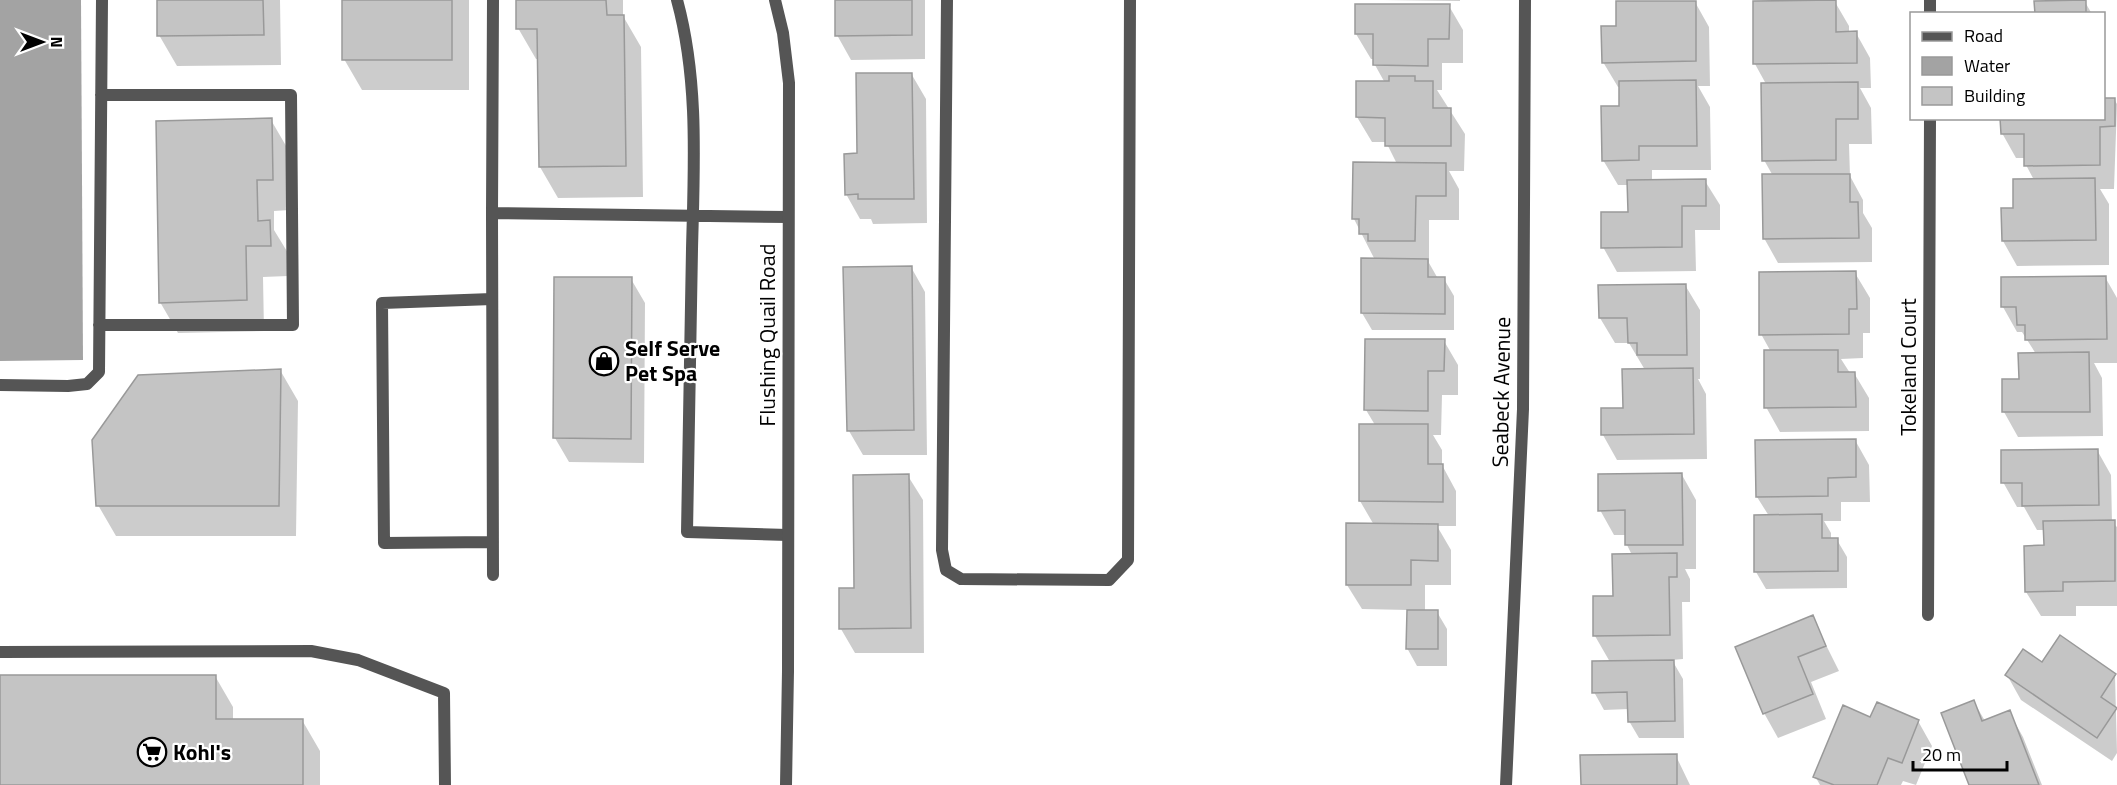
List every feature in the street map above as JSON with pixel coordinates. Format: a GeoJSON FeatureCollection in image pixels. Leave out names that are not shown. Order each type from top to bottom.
{"type":"FeatureCollection","features":[{"type":"Feature","properties":{"kind":"street"},"geometry":{"type":"LineString","coordinates":[[0,385],[87,384],[99,372],[102,0]]}},
{"type":"Feature","properties":{"kind":"street"},"geometry":{"type":"LineString","coordinates":[[493,0],[493,575]]}},
{"type":"Feature","properties":{"kind":"street"},"geometry":{"type":"LineString","coordinates":[[677,0],[688,39],[692,84],[693,215],[687,532],[788,535]]}},
{"type":"Feature","properties":{"kind":"street","name":"Flushing Quail Road"},"geometry":{"type":"LineString","coordinates":[[775,0],[783,33],[789,83],[786,785]]}},
{"type":"Feature","properties":{"kind":"street"},"geometry":{"type":"LineString","coordinates":[[947,0],[942,336],[942,550],[946,570],[961,579],[1109,580],[1128,560],[1130,0]]}},
{"type":"Feature","properties":{"kind":"street","name":"Seabeck Avenue"},"geometry":{"type":"LineString","coordinates":[[1506,785],[1523,409],[1525,0]]}},
{"type":"Feature","properties":{"kind":"street"},"geometry":{"type":"LineString","coordinates":[[99,325],[293,325],[291,95],[101,95]]}},
{"type":"Feature","properties":{"kind":"street","name":"Tokeland Court"},"geometry":{"type":"LineString","coordinates":[[1928,615],[1930,120]]}},
{"type":"Feature","properties":{"kind":"street"},"geometry":{"type":"LineString","coordinates":[[492,213],[788,217]]}},
{"type":"Feature","properties":{"kind":"street"},"geometry":{"type":"LineString","coordinates":[[492,300],[382,303],[384,543],[493,542]]}},
{"type":"Feature","properties":{"kind":"street"},"geometry":{"type":"LineString","coordinates":[[0,652],[310,651],[358,660],[444,693],[445,785]]}},
{"type":"Feature","properties":{"kind":"water"},"geometry":{"type":"Polygon","coordinates":[[[0,0],[81,0],[83,360],[0,361],[0,0]]]}},
{"type":"Feature","properties":{"kind":"building"},"geometry":{"type":"Polygon","coordinates":[[[157,0],[263,0],[264,35],[157,36],[157,0]]]}},
{"type":"Feature","properties":{"kind":"building"},"geometry":{"type":"Polygon","coordinates":[[[342,0],[452,0],[452,60],[342,60],[342,0]]]}},
{"type":"Feature","properties":{"kind":"building"},"geometry":{"type":"Polygon","coordinates":[[[516,0],[606,0],[607,15],[624,15],[626,166],[539,167],[537,29],[516,29],[516,0]]]}},
{"type":"Feature","properties":{"kind":"building"},"geometry":{"type":"Polygon","coordinates":[[[835,0],[912,0],[912,35],[835,36],[835,0]]]}},
{"type":"Feature","properties":{"kind":"building"},"geometry":{"type":"Polygon","coordinates":[[[1836,0],[1836,32],[1857,31],[1857,63],[1753,64],[1753,1],[1836,0]]]}},
{"type":"Feature","properties":{"kind":"building"},"geometry":{"type":"Polygon","coordinates":[[[2086,0],[2086,12],[2035,12],[2034,1],[2086,0]]]}},
{"type":"Feature","properties":{"kind":"building"},"geometry":{"type":"Polygon","coordinates":[[[1616,1],[1696,1],[1696,61],[1602,63],[1601,26],[1616,26],[1616,1]]]}},
{"type":"Feature","properties":{"kind":"building"},"geometry":{"type":"Polygon","coordinates":[[[1355,4],[1450,4],[1449,39],[1428,39],[1428,66],[1373,65],[1373,34],[1355,34],[1355,4]]]}},
{"type":"Feature","properties":{"kind":"building"},"geometry":{"type":"Polygon","coordinates":[[[856,73],[912,73],[914,199],[858,199],[858,194],[845,195],[844,154],[857,153],[856,73]]]}},
{"type":"Feature","properties":{"kind":"building"},"geometry":{"type":"Polygon","coordinates":[[[1389,76],[1415,76],[1415,81],[1433,81],[1433,108],[1451,108],[1451,146],[1385,146],[1385,118],[1356,117],[1356,81],[1389,81],[1389,76]]]}},
{"type":"Feature","properties":{"kind":"building"},"geometry":{"type":"Polygon","coordinates":[[[1696,80],[1697,146],[1639,146],[1639,160],[1602,161],[1601,106],[1619,106],[1619,81],[1696,80]]]}},
{"type":"Feature","properties":{"kind":"building"},"geometry":{"type":"Polygon","coordinates":[[[1858,82],[1858,119],[1836,119],[1836,160],[1762,161],[1761,83],[1858,82]]]}},
{"type":"Feature","properties":{"kind":"building"},"geometry":{"type":"Polygon","coordinates":[[[2105,98],[2115,98],[2115,126],[2100,127],[2100,165],[2024,166],[2024,134],[2001,134],[2000,120],[2105,120],[2105,98]]]}},
{"type":"Feature","properties":{"kind":"building"},"geometry":{"type":"Polygon","coordinates":[[[272,118],[273,180],[257,180],[258,221],[270,220],[271,246],[246,246],[247,300],[159,303],[156,121],[272,118]]]}},
{"type":"Feature","properties":{"kind":"building"},"geometry":{"type":"Polygon","coordinates":[[[1353,162],[1446,163],[1446,196],[1416,196],[1415,241],[1368,241],[1368,234],[1359,234],[1359,219],[1352,219],[1353,162]]]}},
{"type":"Feature","properties":{"kind":"building"},"geometry":{"type":"Polygon","coordinates":[[[1762,174],[1850,174],[1850,202],[1858,202],[1859,238],[1763,239],[1762,174]]]}},
{"type":"Feature","properties":{"kind":"building"},"geometry":{"type":"Polygon","coordinates":[[[2095,178],[2096,240],[2002,241],[2001,208],[2013,208],[2013,179],[2095,178]]]}},
{"type":"Feature","properties":{"kind":"building"},"geometry":{"type":"Polygon","coordinates":[[[1706,179],[1706,206],[1682,206],[1682,247],[1601,248],[1601,212],[1628,212],[1627,180],[1706,179]]]}},
{"type":"Feature","properties":{"kind":"building"},"geometry":{"type":"Polygon","coordinates":[[[1361,258],[1428,259],[1428,277],[1445,277],[1445,314],[1361,313],[1361,258]]]}},
{"type":"Feature","properties":{"kind":"building"},"geometry":{"type":"Polygon","coordinates":[[[912,266],[914,430],[847,431],[843,267],[912,266]]]}},
{"type":"Feature","properties":{"kind":"building"},"geometry":{"type":"Polygon","coordinates":[[[1856,271],[1857,309],[1849,309],[1849,334],[1759,335],[1759,272],[1856,271]]]}},
{"type":"Feature","properties":{"kind":"building"},"geometry":{"type":"Polygon","coordinates":[[[2106,276],[2107,339],[2025,340],[2025,325],[2017,325],[2016,307],[2001,307],[2001,277],[2106,276]]]}},
{"type":"Feature","properties":{"kind":"building"},"geometry":{"type":"Polygon","coordinates":[[[554,277],[632,277],[631,439],[553,438],[554,277]]]}},
{"type":"Feature","properties":{"kind":"building"},"geometry":{"type":"Polygon","coordinates":[[[1686,284],[1687,355],[1637,355],[1637,343],[1628,343],[1627,318],[1599,318],[1598,285],[1686,284]]]}},
{"type":"Feature","properties":{"kind":"building"},"geometry":{"type":"Polygon","coordinates":[[[1365,339],[1445,339],[1444,371],[1428,371],[1428,411],[1364,410],[1365,339]]]}},
{"type":"Feature","properties":{"kind":"building"},"geometry":{"type":"Polygon","coordinates":[[[1764,350],[1838,350],[1838,372],[1855,372],[1856,407],[1764,408],[1764,350]]]}},
{"type":"Feature","properties":{"kind":"building"},"geometry":{"type":"Polygon","coordinates":[[[2089,352],[2090,412],[2002,412],[2002,379],[2019,379],[2018,353],[2089,352]]]}},
{"type":"Feature","properties":{"kind":"building"},"geometry":{"type":"Polygon","coordinates":[[[1693,368],[1694,434],[1601,435],[1601,408],[1623,408],[1622,369],[1693,368]]]}},
{"type":"Feature","properties":{"kind":"building"},"geometry":{"type":"Polygon","coordinates":[[[281,369],[279,506],[96,506],[92,440],[138,375],[281,369]]]}},
{"type":"Feature","properties":{"kind":"building"},"geometry":{"type":"Polygon","coordinates":[[[1359,424],[1428,424],[1428,464],[1443,464],[1443,502],[1359,501],[1359,424]]]}},
{"type":"Feature","properties":{"kind":"building"},"geometry":{"type":"Polygon","coordinates":[[[1856,439],[1856,477],[1828,478],[1828,496],[1756,497],[1755,440],[1856,439]]]}},
{"type":"Feature","properties":{"kind":"building"},"geometry":{"type":"Polygon","coordinates":[[[2098,449],[2099,505],[2022,506],[2022,483],[2001,483],[2001,450],[2098,449]]]}},
{"type":"Feature","properties":{"kind":"building"},"geometry":{"type":"Polygon","coordinates":[[[1682,473],[1683,545],[1625,545],[1625,510],[1598,511],[1598,474],[1682,473]]]}},
{"type":"Feature","properties":{"kind":"building"},"geometry":{"type":"Polygon","coordinates":[[[909,474],[911,628],[839,629],[839,588],[854,588],[853,475],[909,474]]]}},
{"type":"Feature","properties":{"kind":"building"},"geometry":{"type":"Polygon","coordinates":[[[1822,514],[1822,538],[1838,538],[1838,571],[1754,572],[1754,515],[1822,514]]]}},
{"type":"Feature","properties":{"kind":"building"},"geometry":{"type":"Polygon","coordinates":[[[2115,520],[2115,581],[2063,582],[2063,591],[2025,592],[2024,546],[2044,545],[2043,521],[2115,520]]]}},
{"type":"Feature","properties":{"kind":"building"},"geometry":{"type":"Polygon","coordinates":[[[1346,523],[1438,524],[1438,561],[1411,560],[1411,585],[1346,585],[1346,523]]]}},
{"type":"Feature","properties":{"kind":"building"},"geometry":{"type":"Polygon","coordinates":[[[1677,553],[1677,577],[1669,577],[1670,635],[1593,636],[1593,596],[1613,596],[1612,554],[1677,553]]]}},
{"type":"Feature","properties":{"kind":"building"},"geometry":{"type":"Polygon","coordinates":[[[1407,610],[1438,610],[1438,649],[1406,649],[1407,610]]]}},
{"type":"Feature","properties":{"kind":"building"},"geometry":{"type":"Polygon","coordinates":[[[1813,615],[1826,646],[1798,657],[1813,694],[1763,714],[1735,647],[1813,615]]]}},
{"type":"Feature","properties":{"kind":"building"},"geometry":{"type":"Polygon","coordinates":[[[2060,635],[2116,674],[2101,697],[2117,708],[2097,738],[2005,675],[2023,649],[2042,662],[2060,635]]]}},
{"type":"Feature","properties":{"kind":"building"},"geometry":{"type":"Polygon","coordinates":[[[1674,660],[1675,721],[1628,722],[1627,692],[1592,693],[1592,661],[1674,660]]]}},
{"type":"Feature","properties":{"kind":"building","name":"Kohl's"},"geometry":{"type":"Polygon","coordinates":[[[0,675],[216,675],[216,719],[303,719],[303,785],[0,785],[0,675]]]}},
{"type":"Feature","properties":{"kind":"building"},"geometry":{"type":"Polygon","coordinates":[[[1974,700],[1982,721],[2010,710],[2039,785],[1969,785],[1941,713],[1974,700]]]}},
{"type":"Feature","properties":{"kind":"building"},"geometry":{"type":"Polygon","coordinates":[[[1877,702],[1919,720],[1902,763],[1888,758],[1877,785],[1834,785],[1813,777],[1843,705],[1870,717],[1877,702]]]}},
{"type":"Feature","properties":{"kind":"building"},"geometry":{"type":"Polygon","coordinates":[[[1677,754],[1677,785],[1581,785],[1580,755],[1677,754]]]}},
{"type":"Feature","properties":{"kind":"place","name":"Self Serve Pet Spa"},"geometry":{"type":"Point","coordinates":[604,361]}},
{"type":"Feature","properties":{"kind":"place","name":"Kohl's"},"geometry":{"type":"Point","coordinates":[152,752]}}]}
